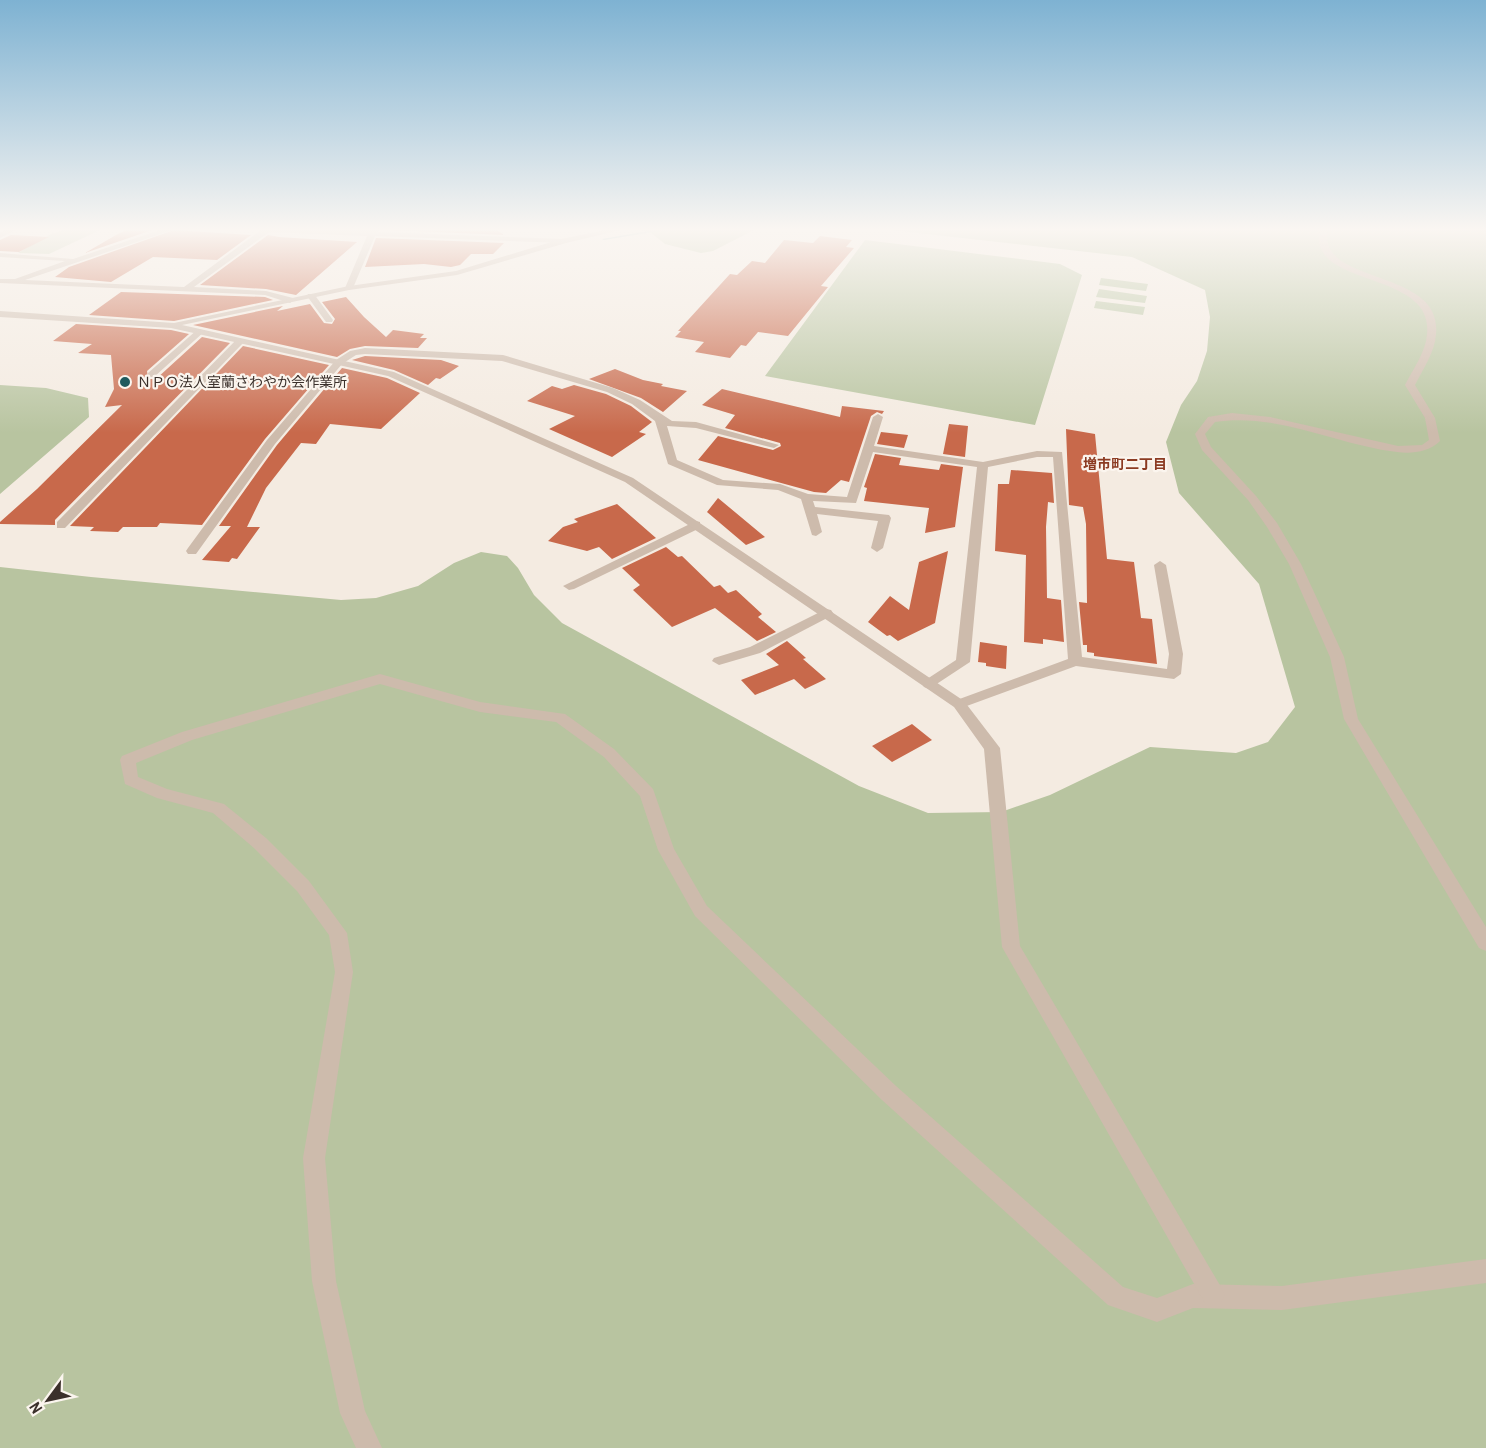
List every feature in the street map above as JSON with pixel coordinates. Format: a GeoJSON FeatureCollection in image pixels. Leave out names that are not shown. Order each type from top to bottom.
{"type":"FeatureCollection","features":[{"type":"Feature","properties":{"kind":"street"},"geometry":{"type":"LineString","coordinates":[[282,298],[290,300]]}},
{"type":"Feature","properties":{"kind":"street"},"geometry":{"type":"LineString","coordinates":[[171,325],[302,298]]}},
{"type":"Feature","properties":{"kind":"street"},"geometry":{"type":"LineString","coordinates":[[311,298],[329,320]]}},
{"type":"Feature","properties":{"kind":"street"},"geometry":{"type":"LineString","coordinates":[[1416,298],[1423,305],[1432,329],[1427,350],[1410,385],[1430,418],[1435,441],[1424,448],[1398,449],[1270,420],[1232,416],[1212,419],[1200,434],[1211,456],[1252,498],[1273,526],[1295,564],[1337,657],[1351,719],[1486,943]]}},
{"type":"Feature","properties":{"kind":"street"},"geometry":{"type":"LineString","coordinates":[[0,314],[171,325],[391,374],[619,475],[959,704],[992,748],[1011,947],[1213,1295]]}},
{"type":"Feature","properties":{"kind":"street"},"geometry":{"type":"LineString","coordinates":[[151,375],[201,331]]}},
{"type":"Feature","properties":{"kind":"street"},"geometry":{"type":"LineString","coordinates":[[61,525],[240,341]]}},
{"type":"Feature","properties":{"kind":"street"},"geometry":{"type":"LineString","coordinates":[[192,552],[271,442],[339,362],[349,355],[365,351],[503,358],[610,390],[636,402],[660,420],[670,424],[696,425],[774,446]]}},
{"type":"Feature","properties":{"kind":"street"},"geometry":{"type":"LineString","coordinates":[[660,420],[672,462],[721,483],[780,488],[806,497],[852,501],[878,417]]}},
{"type":"Feature","properties":{"kind":"street"},"geometry":{"type":"LineString","coordinates":[[868,448],[983,465],[1037,454],[1058,454],[1075,661]]}},
{"type":"Feature","properties":{"kind":"street"},"geometry":{"type":"LineString","coordinates":[[929,684],[963,662],[983,465]]}},
{"type":"Feature","properties":{"kind":"street"},"geometry":{"type":"LineString","coordinates":[[806,497],[816,532]]}},
{"type":"Feature","properties":{"kind":"street"},"geometry":{"type":"LineString","coordinates":[[810,510],[885,518],[877,548]]}},
{"type":"Feature","properties":{"kind":"street"},"geometry":{"type":"LineString","coordinates":[[569,586],[696,525]]}},
{"type":"Feature","properties":{"kind":"street"},"geometry":{"type":"LineString","coordinates":[[959,704],[1002,690],[1075,661],[1174,674],[1176,654],[1160,565]]}},
{"type":"Feature","properties":{"kind":"street"},"geometry":{"type":"LineString","coordinates":[[719,661],[755,650],[826,613]]}},
{"type":"Feature","properties":{"kind":"street"},"geometry":{"type":"LineString","coordinates":[[369,1448],[353,1413],[324,1281],[314,1158],[344,972],[338,933],[303,886],[260,843],[218,808],[163,794],[131,780],[128,760],[187,736],[380,680],[480,707],[560,718],[609,753],[647,793],[666,850],[701,911],[915,1117],[1116,1297],[1157,1310],[1193,1296],[1282,1298],[1486,1271]]}},
{"type":"Feature","properties":{"kind":"green space"},"geometry":{"type":"Polygon","coordinates":[[[823,298],[1075,298],[1035,425],[765,376],[823,298]]]}},
{"type":"Feature","properties":{"kind":"green space"},"geometry":{"type":"Polygon","coordinates":[[[1101,298],[1147,298],[1145,303],[1101,298]]]}},
{"type":"Feature","properties":{"kind":"green space"},"geometry":{"type":"Polygon","coordinates":[[[1206,298],[1486,298],[1486,1448],[0,1448],[0,567],[341,600],[376,598],[418,586],[454,563],[481,552],[507,556],[518,568],[534,595],[562,623],[859,786],[928,813],[1001,812],[1050,795],[1150,747],[1236,753],[1268,742],[1295,707],[1259,584],[1179,493],[1166,442],[1181,405],[1197,381],[1207,351],[1210,317],[1206,298]]]}},
{"type":"Feature","properties":{"kind":"green space"},"geometry":{"type":"Polygon","coordinates":[[[1096,301],[1145,307],[1143,315],[1094,308],[1096,301]]]}},
{"type":"Feature","properties":{"kind":"green space"},"geometry":{"type":"Polygon","coordinates":[[[0,385],[46,388],[88,398],[89,417],[0,494],[0,385]]]}},
{"type":"Feature","properties":{"kind":"building"},"geometry":{"type":"Polygon","coordinates":[[[113,298],[267,298],[273,300],[174,321],[89,315],[113,298]]]}},
{"type":"Feature","properties":{"kind":"building"},"geometry":{"type":"Polygon","coordinates":[[[347,298],[386,337],[393,330],[424,334],[420,338],[427,338],[418,348],[365,346],[350,349],[337,357],[193,325],[283,306],[277,311],[310,304],[324,323],[332,324],[335,319],[322,302],[347,298]]]}},
{"type":"Feature","properties":{"kind":"building"},"geometry":{"type":"Polygon","coordinates":[[[708,298],[819,298],[788,336],[758,332],[746,346],[741,345],[730,358],[695,352],[704,342],[675,337],[681,331],[678,331],[708,298]]]}},
{"type":"Feature","properties":{"kind":"building"},"geometry":{"type":"Polygon","coordinates":[[[76,324],[171,330],[189,334],[147,371],[148,379],[156,379],[202,337],[230,343],[55,520],[55,525],[0,524],[122,405],[105,407],[114,389],[111,355],[78,353],[92,344],[53,341],[76,324]]]}},
{"type":"Feature","properties":{"kind":"building"},"geometry":{"type":"Polygon","coordinates":[[[243,346],[329,365],[265,439],[202,525],[160,523],[157,527],[123,527],[118,532],[90,531],[94,527],[70,526],[243,346]]]}},
{"type":"Feature","properties":{"kind":"building"},"geometry":{"type":"Polygon","coordinates":[[[365,356],[441,360],[459,366],[428,385],[394,370],[352,360],[365,356]]]}},
{"type":"Feature","properties":{"kind":"building"},"geometry":{"type":"Polygon","coordinates":[[[342,368],[387,378],[420,393],[381,429],[330,424],[316,444],[301,443],[266,488],[247,527],[260,527],[237,559],[232,558],[229,562],[202,560],[231,526],[219,526],[277,445],[342,368]]]}},
{"type":"Feature","properties":{"kind":"building"},"geometry":{"type":"Polygon","coordinates":[[[615,369],[643,380],[663,384],[661,386],[687,391],[663,412],[641,398],[589,379],[615,369]]]}},
{"type":"Feature","properties":{"kind":"building"},"geometry":{"type":"Polygon","coordinates":[[[574,385],[606,394],[631,406],[652,422],[639,432],[646,434],[612,457],[549,429],[575,416],[527,401],[552,386],[562,389],[574,385]]]}},
{"type":"Feature","properties":{"kind":"building"},"geometry":{"type":"Polygon","coordinates":[[[722,389],[840,417],[842,406],[884,411],[882,414],[877,412],[871,416],[849,482],[841,480],[826,493],[814,492],[698,460],[718,436],[773,450],[781,446],[780,443],[725,428],[735,415],[702,405],[722,389]]]}},
{"type":"Feature","properties":{"kind":"building"},"geometry":{"type":"Polygon","coordinates":[[[949,424],[968,426],[965,457],[943,454],[949,424]]]}},
{"type":"Feature","properties":{"kind":"building"},"geometry":{"type":"Polygon","coordinates":[[[1066,429],[1095,434],[1107,559],[1134,562],[1141,618],[1152,619],[1157,664],[1094,656],[1094,653],[1087,652],[1087,645],[1083,645],[1079,602],[1087,603],[1086,524],[1083,507],[1069,505],[1066,429]]]}},
{"type":"Feature","properties":{"kind":"building"},"geometry":{"type":"Polygon","coordinates":[[[881,432],[908,435],[904,448],[877,444],[881,432]]]}},
{"type":"Feature","properties":{"kind":"building"},"geometry":{"type":"Polygon","coordinates":[[[875,454],[901,458],[899,465],[939,470],[941,464],[963,467],[955,527],[925,533],[929,508],[864,501],[867,488],[864,487],[875,454]]]}},
{"type":"Feature","properties":{"kind":"building"},"geometry":{"type":"Polygon","coordinates":[[[1011,470],[1052,473],[1054,503],[1048,502],[1046,527],[1047,598],[1061,600],[1064,642],[1043,639],[1043,644],[1024,642],[1026,555],[995,551],[998,484],[1009,484],[1011,470]]]}},
{"type":"Feature","properties":{"kind":"building"},"geometry":{"type":"Polygon","coordinates":[[[718,498],[765,537],[746,545],[707,512],[718,498]]]}},
{"type":"Feature","properties":{"kind":"building"},"geometry":{"type":"Polygon","coordinates":[[[617,504],[656,538],[612,559],[599,547],[587,551],[548,541],[563,527],[578,522],[574,519],[617,504]]]}},
{"type":"Feature","properties":{"kind":"building"},"geometry":{"type":"Polygon","coordinates":[[[666,547],[678,557],[682,556],[714,587],[720,585],[728,593],[736,590],[762,614],[758,617],[776,632],[757,641],[715,608],[672,627],[633,590],[640,585],[622,568],[666,547]]]}},
{"type":"Feature","properties":{"kind":"building"},"geometry":{"type":"Polygon","coordinates":[[[948,551],[935,623],[898,641],[868,622],[890,596],[909,610],[919,562],[948,551]]]}},
{"type":"Feature","properties":{"kind":"building"},"geometry":{"type":"Polygon","coordinates":[[[787,641],[826,679],[805,689],[794,679],[755,695],[741,680],[779,665],[766,654],[787,641]]]}},
{"type":"Feature","properties":{"kind":"building"},"geometry":{"type":"Polygon","coordinates":[[[980,642],[1007,646],[1006,669],[986,666],[986,663],[978,662],[980,642]]]}},
{"type":"Feature","properties":{"kind":"building"},"geometry":{"type":"Polygon","coordinates":[[[912,724],[932,740],[892,762],[872,746],[912,724]]]}},
{"type":"Feature","properties":{"kind":"place","name":"ＮＰＯ法人室蘭さわやか会作業所"},"geometry":{"type":"Point","coordinates":[125,382]}},
{"type":"Feature","properties":{"kind":"district","name":"増市町二丁目"},"geometry":{"type":"Point","coordinates":[1125,464]}}]}
